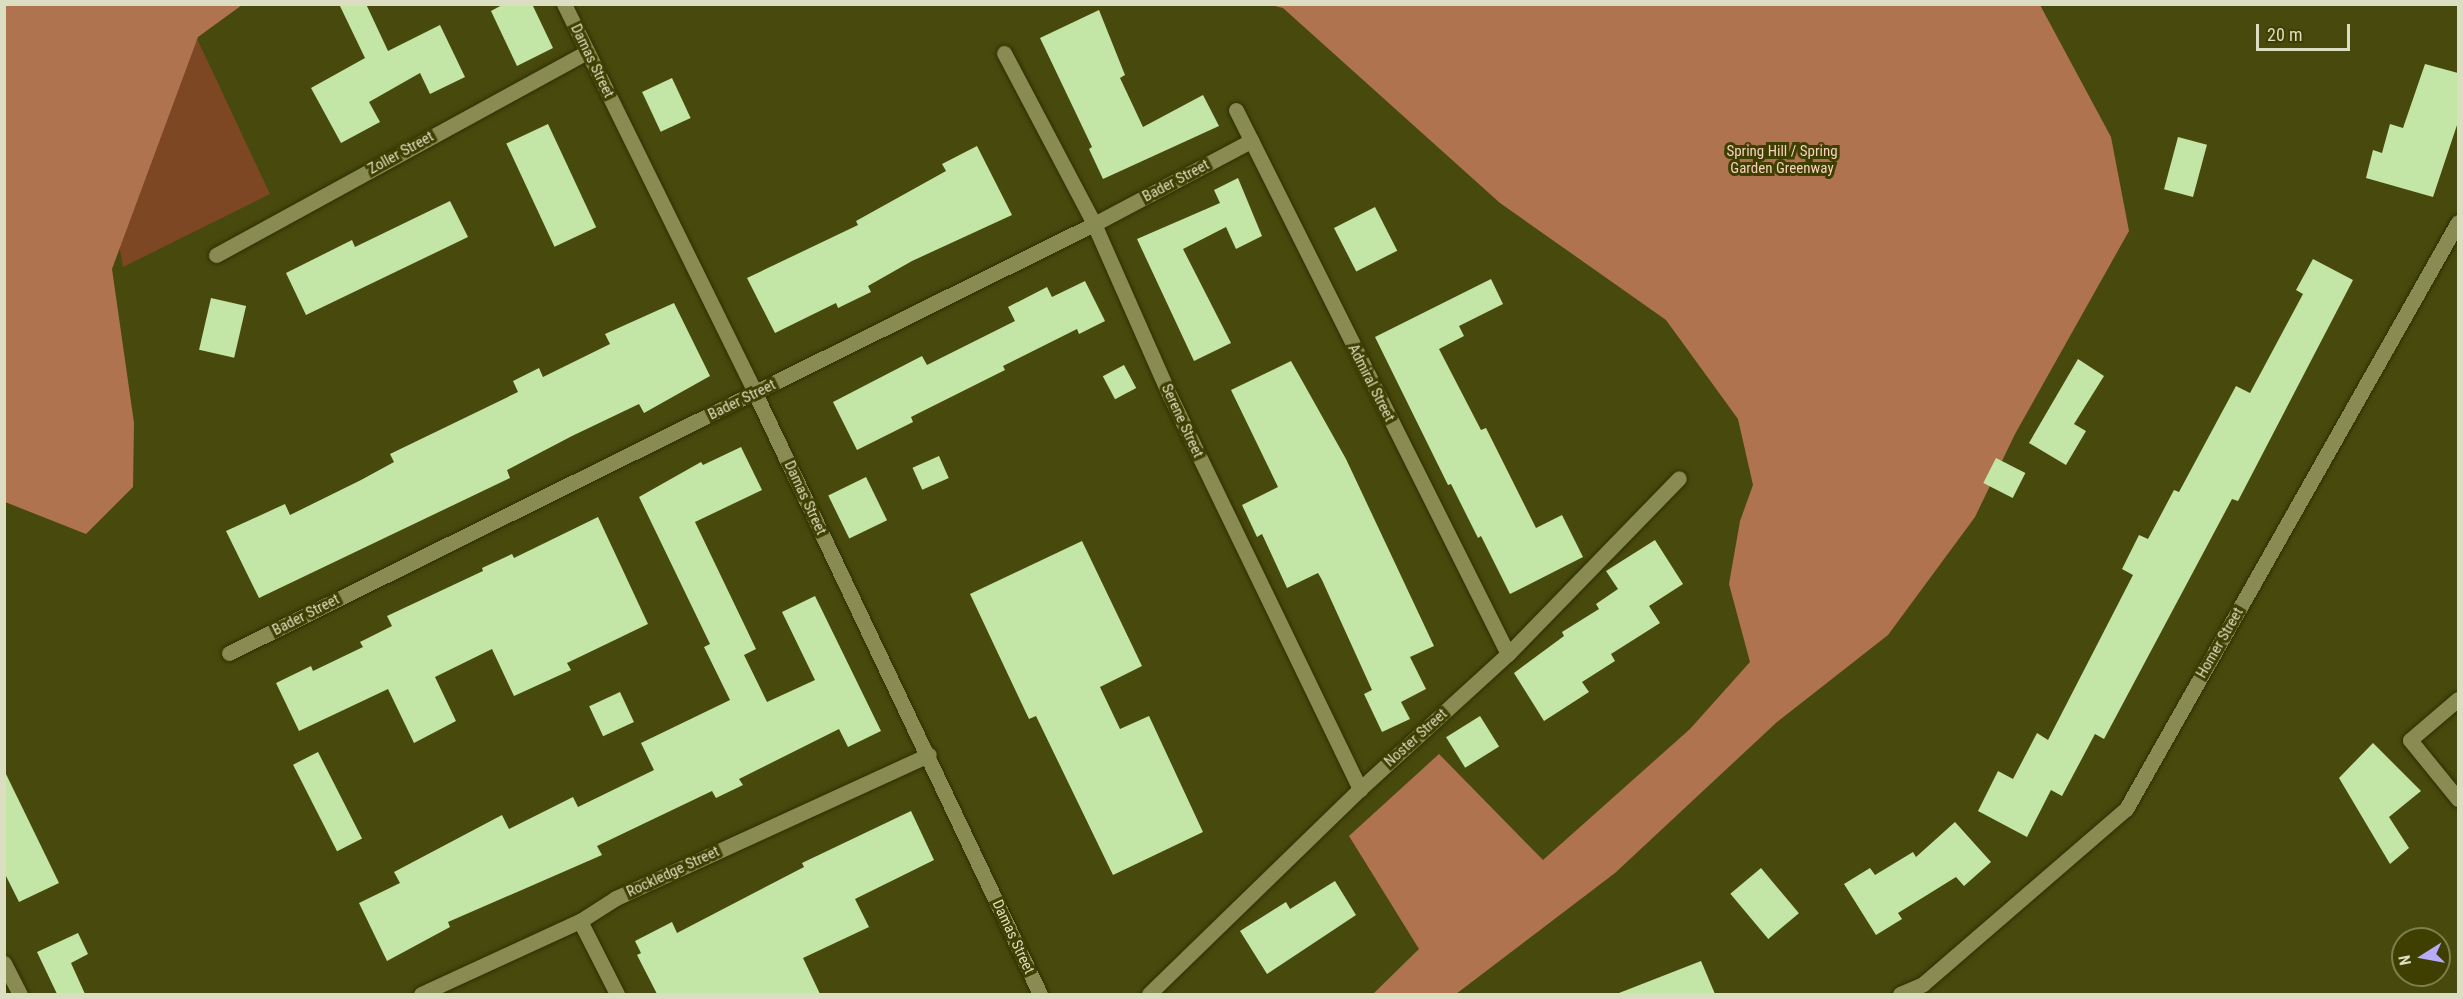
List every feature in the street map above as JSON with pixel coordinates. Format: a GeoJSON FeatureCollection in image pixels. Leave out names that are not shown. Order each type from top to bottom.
{"type":"FeatureCollection","features":[{"type":"Feature","properties":{"kind":"street","name":"Damas Street"},"geometry":{"type":"LineString","coordinates":[[564,4],[756,393],[1040,994]]}},
{"type":"Feature","properties":{"kind":"street","name":"Zoller Street"},"geometry":{"type":"LineString","coordinates":[[216,255],[587,52]]}},
{"type":"Feature","properties":{"kind":"street","name":"Serene Street"},"geometry":{"type":"LineString","coordinates":[[1004,53],[1094,224],[1170,396],[1360,789]]}},
{"type":"Feature","properties":{"kind":"street","name":"Admiral Street"},"geometry":{"type":"LineString","coordinates":[[1236,110],[1508,654]]}},
{"type":"Feature","properties":{"kind":"street","name":"Bader Street"},"geometry":{"type":"LineString","coordinates":[[229,653],[1094,224],[1251,141]]}},
{"type":"Feature","properties":{"kind":"street","name":"Homer Street"},"geometry":{"type":"LineString","coordinates":[[1900,994],[1923,984],[2126,809],[2458,222]]}},
{"type":"Feature","properties":{"kind":"street","name":"Noster Street"},"geometry":{"type":"LineString","coordinates":[[1149,994],[1360,789],[1508,654],[1678,478]]}},
{"type":"Feature","properties":{"kind":"street"},"geometry":{"type":"LineString","coordinates":[[2458,699],[2410,740],[2458,799]]}},
{"type":"Feature","properties":{"kind":"street","name":"Rockledge Street"},"geometry":{"type":"LineString","coordinates":[[421,994],[580,921],[616,898],[929,755]]}},
{"type":"Feature","properties":{"kind":"street"},"geometry":{"type":"LineString","coordinates":[[580,921],[617,994]]}},
{"type":"Feature","properties":{"kind":"street"},"geometry":{"type":"LineString","coordinates":[[4,963],[20,994]]}},
{"type":"Feature","properties":{"kind":"shaded area"},"geometry":{"type":"Polygon","coordinates":[[[77,5],[192,28],[270,194],[123,267],[77,5]]]}},
{"type":"Feature","properties":{"kind":"green space"},"geometry":{"type":"Polygon","coordinates":[[[4,5],[242,5],[198,37],[112,269],[134,423],[133,487],[86,534],[5,502],[4,5]]]}},
{"type":"Feature","properties":{"kind":"green space","name":"Spring Hill / Spring Garden Greenway"},"geometry":{"type":"Polygon","coordinates":[[[1271,5],[2040,5],[2111,137],[2129,231],[2015,434],[1975,517],[1888,635],[1777,722],[1615,873],[1456,994],[1373,994],[1419,949],[1349,836],[1439,754],[1543,860],[1690,729],[1750,662],[1729,584],[1740,521],[1753,485],[1738,419],[1666,320],[1500,203],[1283,8],[1271,5]]]}},
{"type":"Feature","properties":{"kind":"building"},"geometry":{"type":"Polygon","coordinates":[[[339,4],[366,4],[388,51],[440,25],[465,77],[430,94],[420,73],[369,102],[380,122],[341,143],[311,88],[365,58],[339,4]]]}},
{"type":"Feature","properties":{"kind":"building"},"geometry":{"type":"Polygon","coordinates":[[[504,4],[532,4],[553,48],[517,66],[491,11],[504,4]]]}},
{"type":"Feature","properties":{"kind":"building"},"geometry":{"type":"Polygon","coordinates":[[[1099,10],[1125,75],[1120,78],[1143,127],[1203,95],[1219,126],[1103,179],[1089,149],[1092,147],[1040,38],[1099,10]]]}},
{"type":"Feature","properties":{"kind":"building"},"geometry":{"type":"Polygon","coordinates":[[[2425,64],[2458,73],[2458,122],[2433,197],[2366,178],[2373,150],[2382,153],[2390,124],[2403,128],[2425,64]]]}},
{"type":"Feature","properties":{"kind":"building"},"geometry":{"type":"Polygon","coordinates":[[[672,78],[691,118],[661,132],[642,92],[672,78]]]}},
{"type":"Feature","properties":{"kind":"building"},"geometry":{"type":"Polygon","coordinates":[[[548,124],[596,227],[554,247],[506,143],[548,124]]]}},
{"type":"Feature","properties":{"kind":"building"},"geometry":{"type":"Polygon","coordinates":[[[2178,137],[2207,145],[2193,197],[2164,189],[2178,137]]]}},
{"type":"Feature","properties":{"kind":"building"},"geometry":{"type":"Polygon","coordinates":[[[977,146],[1012,215],[912,261],[868,286],[871,292],[838,308],[836,303],[775,333],[747,278],[858,225],[856,221],[946,171],[942,164],[977,146]]]}},
{"type":"Feature","properties":{"kind":"building"},"geometry":{"type":"Polygon","coordinates":[[[1238,178],[1262,236],[1236,249],[1226,227],[1183,249],[1231,343],[1194,361],[1137,239],[1220,203],[1214,190],[1238,178]]]}},
{"type":"Feature","properties":{"kind":"building"},"geometry":{"type":"Polygon","coordinates":[[[450,201],[468,237],[306,315],[286,273],[352,240],[355,247],[450,201]]]}},
{"type":"Feature","properties":{"kind":"building"},"geometry":{"type":"Polygon","coordinates":[[[1375,207],[1397,251],[1356,272],[1334,228],[1375,207]]]}},
{"type":"Feature","properties":{"kind":"building"},"geometry":{"type":"Polygon","coordinates":[[[2313,259],[2353,280],[2238,501],[2232,499],[2104,739],[2095,734],[2062,796],[2051,790],[2027,837],[1978,811],[1998,771],[2013,779],[2037,733],[2048,740],[2133,575],[2122,569],[2139,535],[2148,539],[2174,490],[2179,492],[2236,386],[2250,393],[2303,294],[2296,290],[2313,259]]]}},
{"type":"Feature","properties":{"kind":"building"},"geometry":{"type":"Polygon","coordinates":[[[1491,279],[1503,304],[1459,326],[1464,336],[1439,349],[1481,430],[1486,428],[1536,528],[1562,515],[1583,557],[1510,594],[1481,536],[1478,538],[1451,484],[1448,485],[1375,337],[1491,279]]]}},
{"type":"Feature","properties":{"kind":"building"},"geometry":{"type":"Polygon","coordinates":[[[1085,281],[1105,321],[1079,334],[1077,329],[1003,366],[1005,370],[911,417],[913,422],[857,450],[833,402],[922,356],[927,365],[1015,321],[1008,307],[1047,287],[1052,297],[1085,281]]]}},
{"type":"Feature","properties":{"kind":"building"},"geometry":{"type":"Polygon","coordinates":[[[211,298],[246,306],[234,358],[199,350],[211,298]]]}},
{"type":"Feature","properties":{"kind":"building"},"geometry":{"type":"Polygon","coordinates":[[[674,303],[710,376],[644,413],[639,404],[572,436],[507,470],[510,478],[259,598],[226,531],[285,504],[290,515],[361,480],[394,462],[390,454],[518,392],[513,381],[539,368],[543,377],[610,344],[605,334],[674,303]]]}},
{"type":"Feature","properties":{"kind":"building"},"geometry":{"type":"Polygon","coordinates":[[[2078,359],[2104,376],[2074,424],[2086,431],[2066,465],[2029,443],[2078,359]]]}},
{"type":"Feature","properties":{"kind":"building"},"geometry":{"type":"Polygon","coordinates":[[[1291,361],[1346,459],[1434,646],[1410,657],[1426,689],[1401,702],[1410,719],[1382,732],[1364,694],[1372,690],[1318,573],[1287,588],[1262,534],[1257,537],[1242,505],[1278,487],[1231,390],[1291,361]]]}},
{"type":"Feature","properties":{"kind":"building"},"geometry":{"type":"Polygon","coordinates":[[[1124,365],[1136,388],[1115,399],[1103,376],[1124,365]]]}},
{"type":"Feature","properties":{"kind":"building"},"geometry":{"type":"Polygon","coordinates":[[[741,447],[762,490],[695,522],[756,649],[744,655],[767,702],[815,680],[782,612],[815,596],[881,731],[848,747],[839,729],[739,779],[743,785],[716,798],[712,791],[597,846],[602,855],[448,922],[450,927],[387,961],[359,903],[400,883],[394,872],[502,815],[509,829],[573,797],[578,807],[654,770],[641,743],[730,700],[704,647],[710,644],[639,497],[701,462],[703,465],[741,447]]]}},
{"type":"Feature","properties":{"kind":"building"},"geometry":{"type":"Polygon","coordinates":[[[939,456],[949,478],[922,490],[913,468],[939,456]]]}},
{"type":"Feature","properties":{"kind":"building"},"geometry":{"type":"Polygon","coordinates":[[[1996,458],[2025,473],[2013,498],[1983,483],[1996,458]]]}},
{"type":"Feature","properties":{"kind":"building"},"geometry":{"type":"Polygon","coordinates":[[[866,477],[887,520],[849,539],[828,495],[866,477]]]}},
{"type":"Feature","properties":{"kind":"building"},"geometry":{"type":"Polygon","coordinates":[[[598,517],[648,624],[567,663],[571,670],[514,696],[492,649],[435,677],[456,721],[414,743],[388,689],[299,731],[276,683],[311,666],[313,671],[363,647],[360,642],[392,626],[387,616],[483,571],[482,568],[512,554],[514,558],[598,517]]]}},
{"type":"Feature","properties":{"kind":"building"},"geometry":{"type":"Polygon","coordinates":[[[1655,540],[1683,584],[1649,606],[1660,623],[1611,654],[1615,661],[1582,682],[1589,692],[1544,721],[1514,673],[1564,636],[1562,632],[1599,609],[1596,604],[1618,589],[1606,571],[1655,540]]]}},
{"type":"Feature","properties":{"kind":"building"},"geometry":{"type":"Polygon","coordinates":[[[1082,541],[1142,666],[1100,687],[1120,729],[1149,716],[1203,832],[1113,875],[1036,716],[1029,719],[970,594],[1082,541]]]}},
{"type":"Feature","properties":{"kind":"building"},"geometry":{"type":"Polygon","coordinates":[[[620,692],[634,722],[603,736],[589,706],[620,692]]]}},
{"type":"Feature","properties":{"kind":"building"},"geometry":{"type":"Polygon","coordinates":[[[1480,716],[1499,747],[1465,768],[1446,737],[1480,716]]]}},
{"type":"Feature","properties":{"kind":"building"},"geometry":{"type":"Polygon","coordinates":[[[2373,743],[2421,791],[2389,817],[2409,848],[2390,864],[2339,778],[2373,743]]]}},
{"type":"Feature","properties":{"kind":"building"},"geometry":{"type":"Polygon","coordinates":[[[318,752],[362,838],[337,851],[293,765],[318,752]]]}},
{"type":"Feature","properties":{"kind":"building"},"geometry":{"type":"Polygon","coordinates":[[[4,770],[59,883],[19,902],[4,872],[4,770]]]}},
{"type":"Feature","properties":{"kind":"building"},"geometry":{"type":"Polygon","coordinates":[[[911,811],[934,860],[855,899],[869,927],[803,958],[820,994],[657,994],[637,955],[641,953],[635,941],[672,922],[677,933],[804,867],[802,863],[911,811]]]}},
{"type":"Feature","properties":{"kind":"building"},"geometry":{"type":"Polygon","coordinates":[[[1955,822],[1991,862],[1964,886],[1956,877],[1898,913],[1902,919],[1876,935],[1844,884],[1870,868],[1875,875],[1913,852],[1916,857],[1955,822]]]}},
{"type":"Feature","properties":{"kind":"building"},"geometry":{"type":"Polygon","coordinates":[[[1761,868],[1799,913],[1768,939],[1730,894],[1761,868]]]}},
{"type":"Feature","properties":{"kind":"building"},"geometry":{"type":"Polygon","coordinates":[[[1335,881],[1356,915],[1267,974],[1240,931],[1286,902],[1290,909],[1335,881]]]}},
{"type":"Feature","properties":{"kind":"building"},"geometry":{"type":"Polygon","coordinates":[[[78,933],[88,954],[71,963],[85,994],[57,994],[37,952],[78,933]]]}},
{"type":"Feature","properties":{"kind":"building"},"geometry":{"type":"Polygon","coordinates":[[[1701,961],[1715,994],[1619,994],[1619,993],[1701,961]]]}}]}
